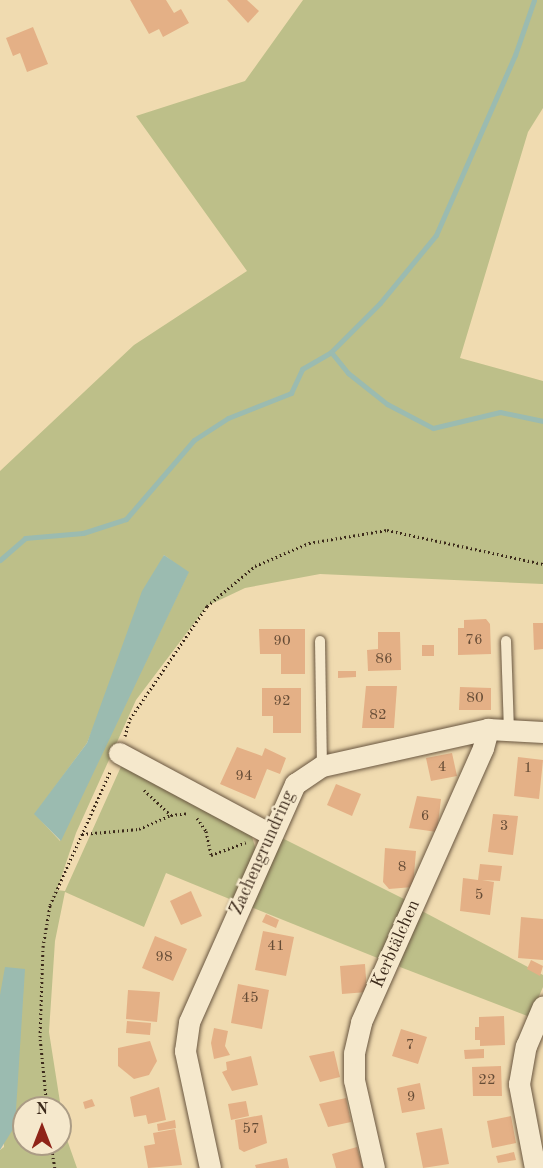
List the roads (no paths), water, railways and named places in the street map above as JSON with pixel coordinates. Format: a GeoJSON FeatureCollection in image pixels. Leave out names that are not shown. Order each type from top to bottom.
{"type":"FeatureCollection","features":[{"type":"Feature","properties":{"kind":"street","name":"Zachengrundring"},"geometry":{"type":"LineString","coordinates":[[210,1168],[184,1051],[189,1022],[270,834],[295,784],[306,773],[322,766],[488,729],[543,732]]}},
{"type":"Feature","properties":{"kind":"street","name":"Kerbtälchen"},"geometry":{"type":"LineString","coordinates":[[374,1168],[354,1080],[354,1053],[361,1022],[483,748],[488,729]]}},
{"type":"Feature","properties":{"kind":"street"},"geometry":{"type":"LineString","coordinates":[[119,753],[270,834]]}},
{"type":"Feature","properties":{"kind":"street"},"geometry":{"type":"LineString","coordinates":[[535,1168],[519,1084],[526,1046],[543,1006]]}},
{"type":"Feature","properties":{"kind":"lane"},"geometry":{"type":"LineString","coordinates":[[506,640],[509,730]]}},
{"type":"Feature","properties":{"kind":"lane"},"geometry":{"type":"LineString","coordinates":[[320,641],[322,766]]}},
{"type":"Feature","properties":{"kind":"water"},"geometry":{"type":"Polygon","coordinates":[[[164,555],[189,572],[61,841],[34,814],[87,743],[142,591],[164,555]]]}},
{"type":"Feature","properties":{"kind":"water"},"geometry":{"type":"Polygon","coordinates":[[[5,967],[25,969],[17,1096],[12,1096],[12,1131],[0,1150],[0,995],[5,967]]]}},
{"type":"Feature","properties":{"kind":"waterway"},"geometry":{"type":"LineString","coordinates":[[331,352],[380,303],[436,235],[515,55],[534,0]]}},
{"type":"Feature","properties":{"kind":"waterway"},"geometry":{"type":"LineString","coordinates":[[0,560],[25,538],[83,533],[126,519],[194,440],[228,418],[291,393],[302,369],[331,352],[348,373],[387,404],[433,428],[500,412],[543,421]]}}]}
